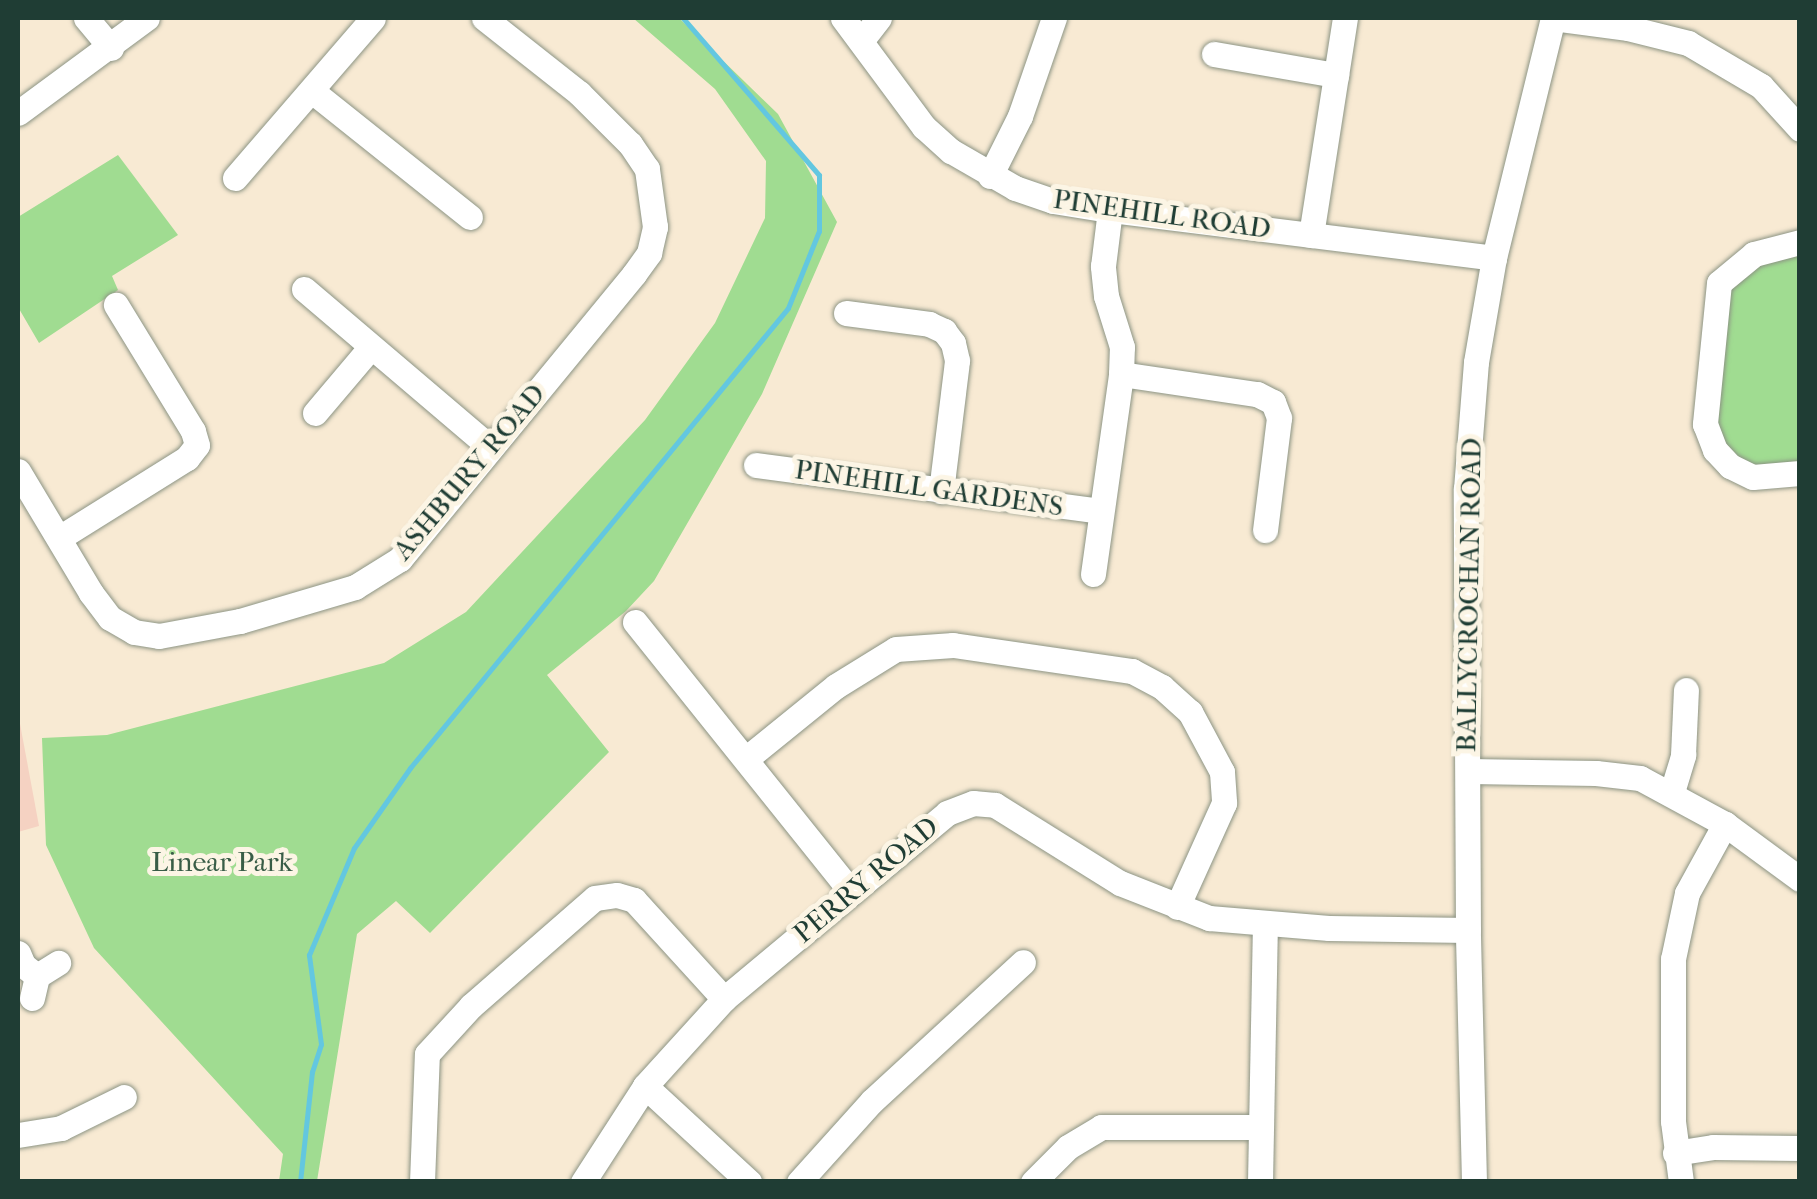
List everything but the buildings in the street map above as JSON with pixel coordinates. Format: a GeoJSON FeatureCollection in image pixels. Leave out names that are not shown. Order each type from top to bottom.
{"type":"FeatureCollection","features":[{"type":"Feature","properties":{"kind":"street"},"geometry":{"type":"LineString","coordinates":[[86,18],[111,48]]}},
{"type":"Feature","properties":{"kind":"street"},"geometry":{"type":"LineString","coordinates":[[18,114],[147,18]]}},
{"type":"Feature","properties":{"kind":"street"},"geometry":{"type":"LineString","coordinates":[[235,178],[374,18]]}},
{"type":"Feature","properties":{"kind":"street","name":"ASHBURY ROAD"},"geometry":{"type":"LineString","coordinates":[[18,471],[110,618],[134,632],[159,636],[240,621],[355,587],[400,559],[634,274],[649,253],[654,227],[647,169],[630,144],[579,92],[484,18]]}},
{"type":"Feature","properties":{"kind":"street","name":"PINEHILL ROAD"},"geometry":{"type":"LineString","coordinates":[[843,18],[924,127],[951,152],[990,176],[1054,202],[1494,258]]}},
{"type":"Feature","properties":{"kind":"street"},"geometry":{"type":"LineString","coordinates":[[860,41],[878,18]]}},
{"type":"Feature","properties":{"kind":"street"},"geometry":{"type":"LineString","coordinates":[[990,176],[1020,116],[1054,18]]}},
{"type":"Feature","properties":{"kind":"street"},"geometry":{"type":"LineString","coordinates":[[1310,235],[1344,18]]}},
{"type":"Feature","properties":{"kind":"street"},"geometry":{"type":"LineString","coordinates":[[1553,18],[1628,28],[1688,43],[1761,86],[1800,129]]}},
{"type":"Feature","properties":{"kind":"street","name":"BALLYCROCHAN ROAD"},"geometry":{"type":"LineString","coordinates":[[1474,1182],[1468,930],[1466,489],[1476,362],[1494,258],[1553,18]]}},
{"type":"Feature","properties":{"kind":"street"},"geometry":{"type":"LineString","coordinates":[[1214,54],[1336,75]]}},
{"type":"Feature","properties":{"kind":"street"},"geometry":{"type":"LineString","coordinates":[[312,91],[470,217]]}},
{"type":"Feature","properties":{"kind":"street"},"geometry":{"type":"LineString","coordinates":[[1093,574],[1121,374],[1122,346],[1106,296],[1103,266],[1110,210]]}},
{"type":"Feature","properties":{"kind":"street"},"geometry":{"type":"LineString","coordinates":[[1800,242],[1754,254],[1719,282],[1705,424],[1715,450],[1730,466],[1753,477],[1800,473]]}},
{"type":"Feature","properties":{"kind":"street"},"geometry":{"type":"LineString","coordinates":[[304,289],[491,448]]}},
{"type":"Feature","properties":{"kind":"street"},"geometry":{"type":"LineString","coordinates":[[59,538],[188,458],[197,445],[116,305]]}},
{"type":"Feature","properties":{"kind":"street"},"geometry":{"type":"LineString","coordinates":[[846,313],[929,324],[944,331],[953,343],[957,361],[941,491]]}},
{"type":"Feature","properties":{"kind":"street"},"geometry":{"type":"LineString","coordinates":[[315,413],[370,348]]}},
{"type":"Feature","properties":{"kind":"street"},"geometry":{"type":"LineString","coordinates":[[1121,374],[1257,394],[1273,402],[1280,418],[1264,530]]}},
{"type":"Feature","properties":{"kind":"street","name":"PINEHILL GARDENS"},"geometry":{"type":"LineString","coordinates":[[756,465],[1101,512]]}},
{"type":"Feature","properties":{"kind":"street"},"geometry":{"type":"LineString","coordinates":[[635,622],[851,892]]}},
{"type":"Feature","properties":{"kind":"street"},"geometry":{"type":"LineString","coordinates":[[747,758],[836,686],[896,649],[953,645],[1132,671],[1162,687],[1190,712],[1222,772],[1224,804],[1177,907]]}},
{"type":"Feature","properties":{"kind":"street"},"geometry":{"type":"LineString","coordinates":[[1672,792],[1683,755],[1686,690]]}},
{"type":"Feature","properties":{"kind":"street"},"geometry":{"type":"LineString","coordinates":[[1468,771],[1596,773],[1640,778],[1725,824],[1800,879]]}},
{"type":"Feature","properties":{"kind":"street","name":"PERRY ROAD"},"geometry":{"type":"LineString","coordinates":[[583,1182],[645,1086],[724,999],[948,813],[973,803],[996,804],[1120,883],[1209,918],[1265,924],[1468,930]]}},
{"type":"Feature","properties":{"kind":"street"},"geometry":{"type":"LineString","coordinates":[[1682,1182],[1675,1153],[1674,959],[1688,893],[1725,824]]}},
{"type":"Feature","properties":{"kind":"street"},"geometry":{"type":"LineString","coordinates":[[422,1182],[427,1054],[471,1006],[596,898],[617,894],[634,900],[724,999]]}},
{"type":"Feature","properties":{"kind":"street"},"geometry":{"type":"LineString","coordinates":[[1260,1182],[1265,924]]}},
{"type":"Feature","properties":{"kind":"street"},"geometry":{"type":"LineString","coordinates":[[18,953],[23,965],[42,979]]}},
{"type":"Feature","properties":{"kind":"street"},"geometry":{"type":"LineString","coordinates":[[799,1182],[872,1100],[1009,964]]}},
{"type":"Feature","properties":{"kind":"street"},"geometry":{"type":"LineString","coordinates":[[645,1086],[748,1182]]}},
{"type":"Feature","properties":{"kind":"street"},"geometry":{"type":"LineString","coordinates":[[18,1135],[61,1128],[124,1097]]}},
{"type":"Feature","properties":{"kind":"street"},"geometry":{"type":"LineString","coordinates":[[1034,1182],[1068,1147],[1102,1127],[1261,1127]]}},
{"type":"Feature","properties":{"kind":"street"},"geometry":{"type":"LineString","coordinates":[[1675,1153],[1713,1146],[1800,1148]]}},
{"type":"Feature","properties":{"kind":"shaded area"},"geometry":{"type":"Polygon","coordinates":[[[18,713],[39,826],[18,832],[18,713]]]}},
{"type":"Feature","properties":{"kind":"green space","name":"Linear Park"},"geometry":{"type":"Polygon","coordinates":[[[633,18],[679,18],[778,114],[837,222],[762,394],[654,581],[626,611],[547,675],[609,752],[430,933],[396,901],[357,934],[317,1181],[279,1181],[283,1154],[94,948],[46,845],[42,738],[107,735],[384,663],[466,612],[645,420],[715,323],[765,218],[766,161],[715,89],[633,18]]]}},
{"type":"Feature","properties":{"kind":"green space"},"geometry":{"type":"Polygon","coordinates":[[[118,155],[178,235],[112,276],[118,290],[39,343],[18,307],[18,217],[118,155]]]}},
{"type":"Feature","properties":{"kind":"green space"},"geometry":{"type":"Polygon","coordinates":[[[1799,250],[1799,468],[1773,471],[1731,459],[1714,416],[1726,300],[1737,273],[1799,250]]]}},
{"type":"Feature","properties":{"kind":"waterway"},"geometry":{"type":"LineString","coordinates":[[300,1182],[312,1072],[321,1044],[309,955],[354,848],[410,768],[788,308],[819,231],[819,175],[683,18]]}}]}
